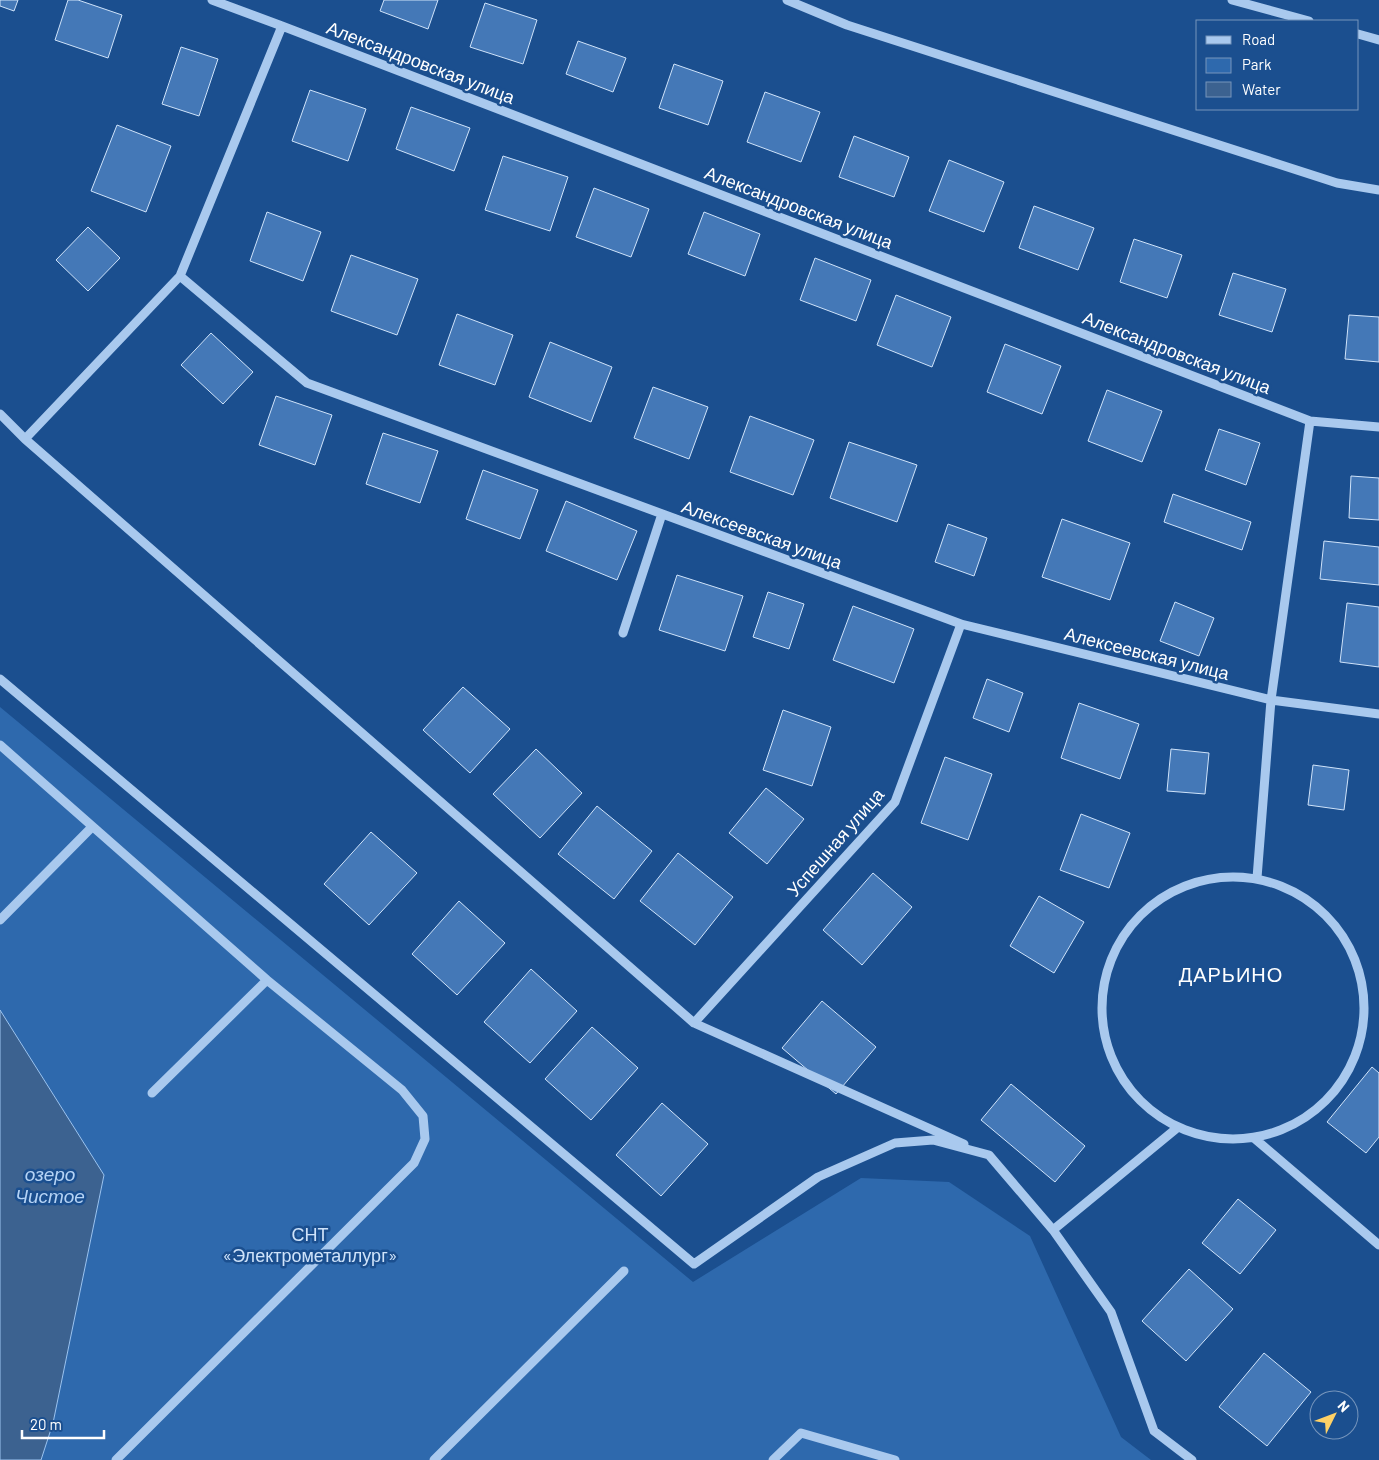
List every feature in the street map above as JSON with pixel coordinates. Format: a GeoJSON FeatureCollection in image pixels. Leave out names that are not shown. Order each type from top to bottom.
{"type":"FeatureCollection","features":[{"type":"Feature","properties":{"kind":"street","name":"Александровская улица"},"geometry":{"type":"LineString","coordinates":[[212,0],[1310,421],[1379,427]]}},
{"type":"Feature","properties":{"kind":"street"},"geometry":{"type":"LineString","coordinates":[[786,0],[856,28],[1337,183],[1379,190]]}},
{"type":"Feature","properties":{"kind":"street"},"geometry":{"type":"LineString","coordinates":[[1232,0],[1305,20]]}},
{"type":"Feature","properties":{"kind":"street"},"geometry":{"type":"LineString","coordinates":[[25,439],[180,276],[282,26]]}},
{"type":"Feature","properties":{"kind":"street"},"geometry":{"type":"LineString","coordinates":[[1359,34],[1379,40]]}},
{"type":"Feature","properties":{"kind":"street","name":"Алексеевская улица"},"geometry":{"type":"LineString","coordinates":[[180,276],[307,384],[961,624],[1270,700],[1379,714]]}},
{"type":"Feature","properties":{"kind":"street"},"geometry":{"type":"LineString","coordinates":[[0,414],[25,439],[694,1023],[989,1155],[1053,1230],[1111,1312],[1154,1431],[1192,1460]]}},
{"type":"Feature","properties":{"kind":"street"},"geometry":{"type":"LineString","coordinates":[[1256,878],[1270,700],[1310,421]]}},
{"type":"Feature","properties":{"kind":"street"},"geometry":{"type":"LineString","coordinates":[[623,633],[662,514]]}},
{"type":"Feature","properties":{"kind":"street","name":"Успешная улица"},"geometry":{"type":"LineString","coordinates":[[694,1023],[895,802],[961,624]]}},
{"type":"Feature","properties":{"kind":"street"},"geometry":{"type":"LineString","coordinates":[[0,679],[694,1264],[818,1177],[895,1143],[934,1140],[989,1155]]}},
{"type":"Feature","properties":{"kind":"street"},"geometry":{"type":"LineString","coordinates":[[0,745],[267,980],[402,1090],[423,1116],[425,1139],[414,1163],[116,1460]]}},
{"type":"Feature","properties":{"kind":"street"},"geometry":{"type":"LineString","coordinates":[[0,920],[92,827]]}},
{"type":"Feature","properties":{"kind":"street"},"geometry":{"type":"LineString","coordinates":[[1256,878],[1310,900],[1348,942],[1366,999],[1357,1057],[1318,1111],[1279,1133],[1239,1141],[1177,1128],[1144,1105],[1118,1074],[1102,1020],[1104,978],[1124,934],[1158,899],[1199,880],[1256,878]]}},
{"type":"Feature","properties":{"kind":"street"},"geometry":{"type":"LineString","coordinates":[[152,1093],[267,980]]}},
{"type":"Feature","properties":{"kind":"street"},"geometry":{"type":"LineString","coordinates":[[1053,1230],[1177,1128]]}},
{"type":"Feature","properties":{"kind":"street"},"geometry":{"type":"LineString","coordinates":[[1254,1138],[1379,1245]]}},
{"type":"Feature","properties":{"kind":"street"},"geometry":{"type":"LineString","coordinates":[[434,1460],[624,1271]]}},
{"type":"Feature","properties":{"kind":"street"},"geometry":{"type":"LineString","coordinates":[[773,1460],[801,1433],[895,1460]]}},
{"type":"Feature","properties":{"kind":"green space","name":"СНТ «Электрометаллург»"},"geometry":{"type":"Polygon","coordinates":[[[0,707],[693,1282],[861,1178],[949,1182],[1030,1236],[1121,1437],[1151,1460],[41,1460],[53,1423],[104,1175],[0,1010],[0,707]]]}},
{"type":"Feature","properties":{"kind":"water","name":"озеро Чистое"},"geometry":{"type":"Polygon","coordinates":[[[0,1010],[104,1175],[53,1423],[41,1460],[0,1460],[0,1010]]]}},
{"type":"Feature","properties":{"kind":"building"},"geometry":{"type":"Polygon","coordinates":[[[0,0],[18,0],[14,11],[0,6],[0,0]]]}},
{"type":"Feature","properties":{"kind":"building"},"geometry":{"type":"Polygon","coordinates":[[[68,0],[78,0],[122,15],[108,58],[55,40],[68,0]]]}},
{"type":"Feature","properties":{"kind":"building"},"geometry":{"type":"Polygon","coordinates":[[[384,0],[438,0],[428,29],[380,11],[384,0]]]}},
{"type":"Feature","properties":{"kind":"building"},"geometry":{"type":"Polygon","coordinates":[[[485,3],[537,20],[523,64],[470,47],[485,3]]]}},
{"type":"Feature","properties":{"kind":"building"},"geometry":{"type":"Polygon","coordinates":[[[578,41],[626,58],[613,92],[566,74],[578,41]]]}},
{"type":"Feature","properties":{"kind":"building"},"geometry":{"type":"Polygon","coordinates":[[[181,47],[218,59],[199,116],[162,104],[181,47]]]}},
{"type":"Feature","properties":{"kind":"building"},"geometry":{"type":"Polygon","coordinates":[[[674,64],[723,81],[708,125],[659,108],[674,64]]]}},
{"type":"Feature","properties":{"kind":"building"},"geometry":{"type":"Polygon","coordinates":[[[310,90],[366,109],[348,161],[292,141],[310,90]]]}},
{"type":"Feature","properties":{"kind":"building"},"geometry":{"type":"Polygon","coordinates":[[[765,92],[820,112],[801,162],[747,142],[765,92]]]}},
{"type":"Feature","properties":{"kind":"building"},"geometry":{"type":"Polygon","coordinates":[[[411,107],[470,128],[454,171],[396,149],[411,107]]]}},
{"type":"Feature","properties":{"kind":"building"},"geometry":{"type":"Polygon","coordinates":[[[117,125],[171,146],[146,212],[91,191],[117,125]]]}},
{"type":"Feature","properties":{"kind":"building"},"geometry":{"type":"Polygon","coordinates":[[[854,136],[909,157],[894,197],[839,177],[854,136]]]}},
{"type":"Feature","properties":{"kind":"building"},"geometry":{"type":"Polygon","coordinates":[[[503,156],[568,177],[550,231],[485,210],[503,156]]]}},
{"type":"Feature","properties":{"kind":"building"},"geometry":{"type":"Polygon","coordinates":[[[949,160],[1004,182],[984,232],[929,211],[949,160]]]}},
{"type":"Feature","properties":{"kind":"building"},"geometry":{"type":"Polygon","coordinates":[[[594,188],[649,209],[631,257],[576,237],[594,188]]]}},
{"type":"Feature","properties":{"kind":"building"},"geometry":{"type":"Polygon","coordinates":[[[1034,206],[1094,228],[1078,270],[1019,248],[1034,206]]]}},
{"type":"Feature","properties":{"kind":"building"},"geometry":{"type":"Polygon","coordinates":[[[267,212],[321,232],[303,281],[250,261],[267,212]]]}},
{"type":"Feature","properties":{"kind":"building"},"geometry":{"type":"Polygon","coordinates":[[[704,212],[760,234],[745,276],[688,254],[704,212]]]}},
{"type":"Feature","properties":{"kind":"building"},"geometry":{"type":"Polygon","coordinates":[[[88,227],[120,258],[88,291],[56,260],[88,227]]]}},
{"type":"Feature","properties":{"kind":"building"},"geometry":{"type":"Polygon","coordinates":[[[1134,239],[1182,255],[1167,298],[1120,282],[1134,239]]]}},
{"type":"Feature","properties":{"kind":"building"},"geometry":{"type":"Polygon","coordinates":[[[351,255],[418,279],[397,335],[331,311],[351,255]]]}},
{"type":"Feature","properties":{"kind":"building"},"geometry":{"type":"Polygon","coordinates":[[[815,258],[871,280],[856,321],[800,300],[815,258]]]}},
{"type":"Feature","properties":{"kind":"building"},"geometry":{"type":"Polygon","coordinates":[[[1233,273],[1286,289],[1272,332],[1219,315],[1233,273]]]}},
{"type":"Feature","properties":{"kind":"building"},"geometry":{"type":"Polygon","coordinates":[[[896,295],[951,317],[932,367],[877,345],[896,295]]]}},
{"type":"Feature","properties":{"kind":"building"},"geometry":{"type":"Polygon","coordinates":[[[457,314],[513,335],[495,385],[439,365],[457,314]]]}},
{"type":"Feature","properties":{"kind":"building"},"geometry":{"type":"Polygon","coordinates":[[[1349,315],[1379,317],[1379,362],[1345,359],[1349,315]]]}},
{"type":"Feature","properties":{"kind":"building"},"geometry":{"type":"Polygon","coordinates":[[[211,333],[253,372],[223,404],[181,365],[211,333]]]}},
{"type":"Feature","properties":{"kind":"building"},"geometry":{"type":"Polygon","coordinates":[[[550,342],[612,367],[591,422],[529,397],[550,342]]]}},
{"type":"Feature","properties":{"kind":"building"},"geometry":{"type":"Polygon","coordinates":[[[1005,344],[1061,366],[1042,414],[987,392],[1005,344]]]}},
{"type":"Feature","properties":{"kind":"building"},"geometry":{"type":"Polygon","coordinates":[[[653,387],[708,407],[689,459],[634,438],[653,387]]]}},
{"type":"Feature","properties":{"kind":"building"},"geometry":{"type":"Polygon","coordinates":[[[1107,390],[1162,411],[1142,462],[1088,441],[1107,390]]]}},
{"type":"Feature","properties":{"kind":"building"},"geometry":{"type":"Polygon","coordinates":[[[276,396],[332,415],[315,465],[259,445],[276,396]]]}},
{"type":"Feature","properties":{"kind":"building"},"geometry":{"type":"Polygon","coordinates":[[[750,416],[814,440],[793,495],[730,472],[750,416]]]}},
{"type":"Feature","properties":{"kind":"building"},"geometry":{"type":"Polygon","coordinates":[[[1219,429],[1260,443],[1246,485],[1205,470],[1219,429]]]}},
{"type":"Feature","properties":{"kind":"building"},"geometry":{"type":"Polygon","coordinates":[[[383,433],[438,451],[420,503],[366,484],[383,433]]]}},
{"type":"Feature","properties":{"kind":"building"},"geometry":{"type":"Polygon","coordinates":[[[849,442],[917,465],[897,522],[830,498],[849,442]]]}},
{"type":"Feature","properties":{"kind":"building"},"geometry":{"type":"Polygon","coordinates":[[[483,470],[538,490],[520,539],[466,519],[483,470]]]}},
{"type":"Feature","properties":{"kind":"building"},"geometry":{"type":"Polygon","coordinates":[[[1351,476],[1379,478],[1379,520],[1349,518],[1351,476]]]}},
{"type":"Feature","properties":{"kind":"building"},"geometry":{"type":"Polygon","coordinates":[[[1173,494],[1251,522],[1242,550],[1164,522],[1173,494]]]}},
{"type":"Feature","properties":{"kind":"building"},"geometry":{"type":"Polygon","coordinates":[[[566,501],[637,531],[617,580],[546,551],[566,501]]]}},
{"type":"Feature","properties":{"kind":"building"},"geometry":{"type":"Polygon","coordinates":[[[1062,519],[1130,543],[1110,600],[1042,577],[1062,519]]]}},
{"type":"Feature","properties":{"kind":"building"},"geometry":{"type":"Polygon","coordinates":[[[948,524],[987,538],[974,576],[935,562],[948,524]]]}},
{"type":"Feature","properties":{"kind":"building"},"geometry":{"type":"Polygon","coordinates":[[[1324,541],[1379,547],[1379,585],[1320,579],[1324,541]]]}},
{"type":"Feature","properties":{"kind":"building"},"geometry":{"type":"Polygon","coordinates":[[[677,575],[743,596],[725,651],[659,630],[677,575]]]}},
{"type":"Feature","properties":{"kind":"building"},"geometry":{"type":"Polygon","coordinates":[[[768,592],[804,604],[789,649],[753,637],[768,592]]]}},
{"type":"Feature","properties":{"kind":"building"},"geometry":{"type":"Polygon","coordinates":[[[1175,602],[1214,618],[1199,656],[1160,641],[1175,602]]]}},
{"type":"Feature","properties":{"kind":"building"},"geometry":{"type":"Polygon","coordinates":[[[1347,603],[1379,607],[1379,667],[1340,662],[1347,603]]]}},
{"type":"Feature","properties":{"kind":"building"},"geometry":{"type":"Polygon","coordinates":[[[853,606],[914,629],[894,683],[833,660],[853,606]]]}},
{"type":"Feature","properties":{"kind":"building"},"geometry":{"type":"Polygon","coordinates":[[[987,679],[1023,693],[1009,732],[973,718],[987,679]]]}},
{"type":"Feature","properties":{"kind":"building"},"geometry":{"type":"Polygon","coordinates":[[[463,687],[510,729],[470,773],[423,730],[463,687]]]}},
{"type":"Feature","properties":{"kind":"building"},"geometry":{"type":"Polygon","coordinates":[[[1079,703],[1139,724],[1120,779],[1061,758],[1079,703]]]}},
{"type":"Feature","properties":{"kind":"building"},"geometry":{"type":"Polygon","coordinates":[[[783,710],[831,727],[812,786],[763,770],[783,710]]]}},
{"type":"Feature","properties":{"kind":"building"},"geometry":{"type":"Polygon","coordinates":[[[536,749],[582,793],[540,838],[493,794],[536,749]]]}},
{"type":"Feature","properties":{"kind":"building"},"geometry":{"type":"Polygon","coordinates":[[[1171,749],[1209,753],[1205,794],[1167,791],[1171,749]]]}},
{"type":"Feature","properties":{"kind":"building"},"geometry":{"type":"Polygon","coordinates":[[[945,757],[992,774],[968,840],[921,823],[945,757]]]}},
{"type":"Feature","properties":{"kind":"building"},"geometry":{"type":"Polygon","coordinates":[[[1313,765],[1349,770],[1344,810],[1308,805],[1313,765]]]}},
{"type":"Feature","properties":{"kind":"building"},"geometry":{"type":"Polygon","coordinates":[[[766,788],[804,819],[767,864],[729,833],[766,788]]]}},
{"type":"Feature","properties":{"kind":"building"},"geometry":{"type":"Polygon","coordinates":[[[597,806],[652,851],[614,899],[558,854],[597,806]]]}},
{"type":"Feature","properties":{"kind":"building"},"geometry":{"type":"Polygon","coordinates":[[[1081,814],[1130,833],[1109,888],[1060,870],[1081,814]]]}},
{"type":"Feature","properties":{"kind":"building"},"geometry":{"type":"Polygon","coordinates":[[[371,832],[417,873],[369,925],[324,884],[371,832]]]}},
{"type":"Feature","properties":{"kind":"building"},"geometry":{"type":"Polygon","coordinates":[[[678,853],[733,897],[695,945],[640,901],[678,853]]]}},
{"type":"Feature","properties":{"kind":"building"},"geometry":{"type":"Polygon","coordinates":[[[873,873],[912,907],[862,965],[823,930],[873,873]]]}},
{"type":"Feature","properties":{"kind":"building"},"geometry":{"type":"Polygon","coordinates":[[[1039,896],[1084,922],[1054,973],[1010,946],[1039,896]]]}},
{"type":"Feature","properties":{"kind":"building"},"geometry":{"type":"Polygon","coordinates":[[[459,901],[505,943],[457,995],[412,954],[459,901]]]}},
{"type":"Feature","properties":{"kind":"building"},"geometry":{"type":"Polygon","coordinates":[[[531,969],[577,1011],[530,1063],[484,1022],[531,969]]]}},
{"type":"Feature","properties":{"kind":"building"},"geometry":{"type":"Polygon","coordinates":[[[822,1001],[876,1047],[836,1094],[782,1048],[822,1001]]]}},
{"type":"Feature","properties":{"kind":"building"},"geometry":{"type":"Polygon","coordinates":[[[592,1027],[638,1068],[591,1120],[545,1079],[592,1027]]]}},
{"type":"Feature","properties":{"kind":"building"},"geometry":{"type":"Polygon","coordinates":[[[1372,1067],[1379,1073],[1379,1137],[1366,1153],[1327,1122],[1372,1067]]]}},
{"type":"Feature","properties":{"kind":"building"},"geometry":{"type":"Polygon","coordinates":[[[1011,1084],[1085,1146],[1055,1182],[981,1120],[1011,1084]]]}},
{"type":"Feature","properties":{"kind":"building"},"geometry":{"type":"Polygon","coordinates":[[[662,1103],[708,1144],[661,1196],[616,1155],[662,1103]]]}},
{"type":"Feature","properties":{"kind":"building"},"geometry":{"type":"Polygon","coordinates":[[[1238,1199],[1276,1230],[1240,1274],[1202,1243],[1238,1199]]]}},
{"type":"Feature","properties":{"kind":"building"},"geometry":{"type":"Polygon","coordinates":[[[1189,1269],[1233,1309],[1186,1361],[1142,1321],[1189,1269]]]}},
{"type":"Feature","properties":{"kind":"building"},"geometry":{"type":"Polygon","coordinates":[[[1264,1353],[1309,1390],[1309,1394],[1267,1446],[1219,1407],[1264,1353]]]}},
{"type":"Feature","properties":{"kind":"district","name":"ДАРЬИНО"},"geometry":{"type":"Point","coordinates":[1231,974]}}]}
